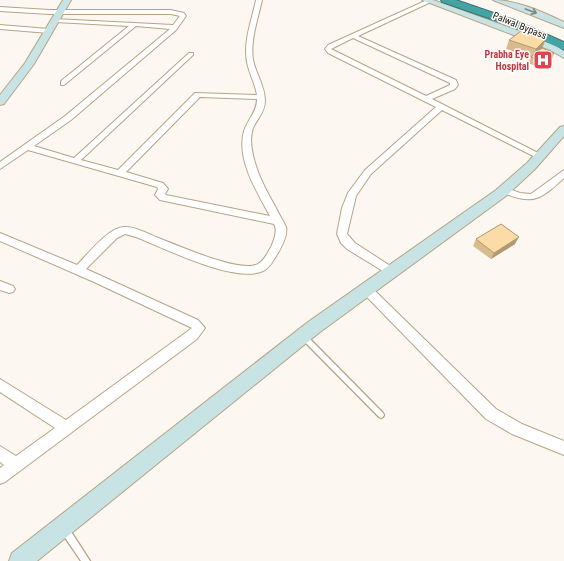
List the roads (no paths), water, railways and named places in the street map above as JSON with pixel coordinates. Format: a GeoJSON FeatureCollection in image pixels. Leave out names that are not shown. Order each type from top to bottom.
{"type":"FeatureCollection","features":[{"type":"Feature","properties":{"kind":"highway"},"geometry":{"type":"LineString","coordinates":[[446,0],[510,22],[564,46]]}},
{"type":"Feature","properties":{"kind":"highway","name":"Palwal Bypass"},"geometry":{"type":"LineString","coordinates":[[453,0],[512,21],[564,43]]}},
{"type":"Feature","properties":{"kind":"highway","name":"Palwal Bypass"},"geometry":{"type":"LineString","coordinates":[[470,0],[515,16],[564,37]]}},
{"type":"Feature","properties":{"kind":"highway"},"geometry":{"type":"LineString","coordinates":[[476,0],[513,12],[564,33]]}},
{"type":"Feature","properties":{"kind":"street"},"geometry":{"type":"LineString","coordinates":[[0,102],[29,64],[67,0]]}},
{"type":"Feature","properties":{"kind":"street"},"geometry":{"type":"LineString","coordinates":[[79,270],[113,235],[124,230],[139,234],[222,266],[249,271],[259,269],[266,264],[281,236],[281,228],[257,183],[247,145],[248,132],[259,110],[261,97],[250,62],[249,51],[259,0]]}},
{"type":"Feature","properties":{"kind":"street"},"geometry":{"type":"LineString","coordinates":[[497,0],[547,17],[564,25]]}},
{"type":"Feature","properties":{"kind":"street"},"geometry":{"type":"LineString","coordinates":[[540,156],[328,50],[330,46],[428,1],[519,34],[564,54]]}},
{"type":"Feature","properties":{"kind":"street"},"geometry":{"type":"LineString","coordinates":[[0,9],[172,27],[174,29]]}},
{"type":"Feature","properties":{"kind":"street"},"geometry":{"type":"LineString","coordinates":[[0,166],[68,118],[174,29],[183,16],[182,14],[171,12],[58,16]]}},
{"type":"Feature","properties":{"kind":"street"},"geometry":{"type":"LineString","coordinates":[[64,83],[135,24]]}},
{"type":"Feature","properties":{"kind":"street"},"geometry":{"type":"LineString","coordinates":[[0,27],[49,31]]}},
{"type":"Feature","properties":{"kind":"street"},"geometry":{"type":"LineString","coordinates":[[352,36],[453,82],[454,85],[452,87],[426,99]]}},
{"type":"Feature","properties":{"kind":"street"},"geometry":{"type":"LineString","coordinates":[[75,161],[191,54]]}},
{"type":"Feature","properties":{"kind":"street"},"geometry":{"type":"LineString","coordinates":[[120,173],[199,94],[261,97]]}},
{"type":"Feature","properties":{"kind":"street"},"geometry":{"type":"LineString","coordinates":[[391,272],[351,246],[345,240],[342,234],[347,208],[351,195],[368,172],[441,107]]}},
{"type":"Feature","properties":{"kind":"street"},"geometry":{"type":"LineString","coordinates":[[20,561],[303,336],[504,190],[540,156],[564,128]]}},
{"type":"Feature","properties":{"kind":"street"},"geometry":{"type":"LineString","coordinates":[[27,147],[160,185],[163,189],[160,194],[163,198],[277,221]]}},
{"type":"Feature","properties":{"kind":"street"},"geometry":{"type":"LineString","coordinates":[[504,190],[525,196],[534,196],[548,187],[564,173]]}},
{"type":"Feature","properties":{"kind":"street"},"geometry":{"type":"LineString","coordinates":[[0,237],[79,270],[194,323],[199,328],[193,335],[0,477]]}},
{"type":"Feature","properties":{"kind":"street"},"geometry":{"type":"LineString","coordinates":[[367,290],[491,414],[517,429],[564,448]]}},
{"type":"Feature","properties":{"kind":"street"},"geometry":{"type":"LineString","coordinates":[[0,385],[66,428]]}},
{"type":"Feature","properties":{"kind":"street"},"geometry":{"type":"LineString","coordinates":[[0,453],[16,465]]}},
{"type":"Feature","properties":{"kind":"lane"},"geometry":{"type":"LineString","coordinates":[[303,336],[381,415]]}},
{"type":"Feature","properties":{"kind":"lane"},"geometry":{"type":"LineString","coordinates":[[63,527],[86,561]]}},
{"type":"Feature","properties":{"kind":"place","name":"Prabha Eye Hospital"},"geometry":{"type":"Point","coordinates":[543,60]}}]}
